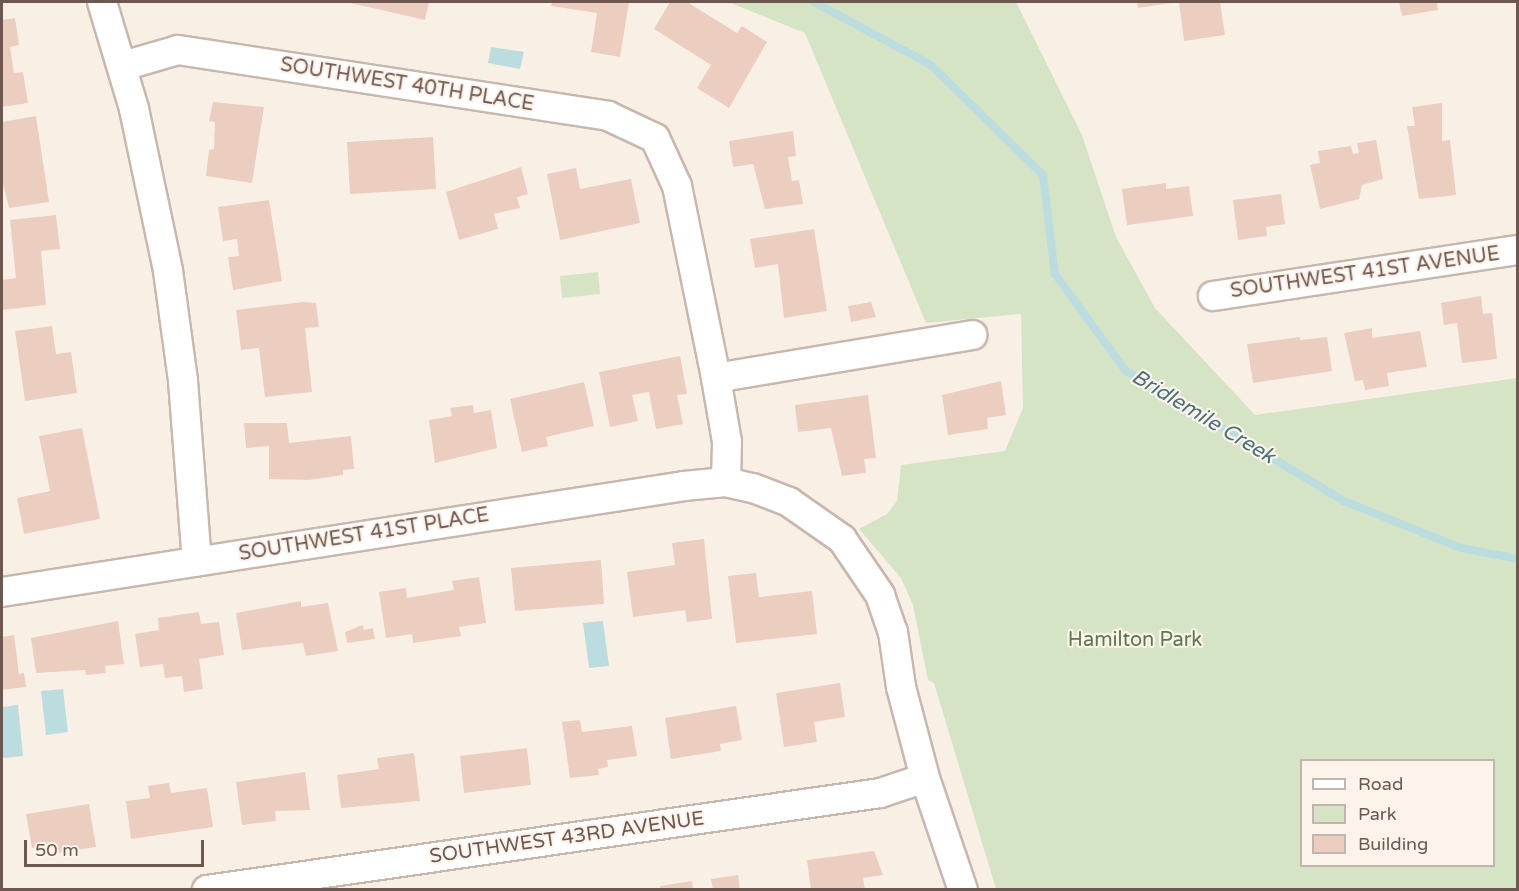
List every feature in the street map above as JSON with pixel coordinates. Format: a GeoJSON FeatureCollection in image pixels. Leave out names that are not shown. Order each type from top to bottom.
{"type":"FeatureCollection","features":[{"type":"Feature","properties":{"kind":"street"},"geometry":{"type":"LineString","coordinates":[[102,2],[123,66],[169,282],[183,381],[197,561]]}},
{"type":"Feature","properties":{"kind":"street","name":"SOUTHWEST 40TH PLACE"},"geometry":{"type":"LineString","coordinates":[[123,66],[178,50],[608,116],[654,138],[672,167],[716,378]]}},
{"type":"Feature","properties":{"kind":"street","name":"SOUTHWEST 41ST AVENUE"},"geometry":{"type":"LineString","coordinates":[[1213,296],[1518,250]]}},
{"type":"Feature","properties":{"kind":"street"},"geometry":{"type":"LineString","coordinates":[[963,890],[925,778],[888,613],[859,559],[818,519],[789,502],[726,482],[727,442],[716,378],[972,335]]}},
{"type":"Feature","properties":{"kind":"street","name":"SOUTHWEST 41ST PLACE"},"geometry":{"type":"LineString","coordinates":[[2,592],[726,482]]}},
{"type":"Feature","properties":{"kind":"street","name":"SOUTHWEST 43RD AVENUE"},"geometry":{"type":"LineString","coordinates":[[207,890],[880,793],[925,778]]}},
{"type":"Feature","properties":{"kind":"green space","name":"Hamilton Park"},"geometry":{"type":"Polygon","coordinates":[[[728,2],[1016,2],[1082,135],[1116,237],[1155,308],[1255,415],[1517,378],[1517,889],[996,889],[934,683],[928,680],[913,605],[901,578],[859,529],[887,514],[897,501],[901,465],[1005,451],[1023,408],[1021,314],[926,323],[805,33],[728,2]]]}},
{"type":"Feature","properties":{"kind":"green space"},"geometry":{"type":"Polygon","coordinates":[[[598,272],[600,294],[562,298],[560,276],[598,272]]]}},
{"type":"Feature","properties":{"kind":"water"},"geometry":{"type":"Polygon","coordinates":[[[491,47],[524,52],[520,69],[488,63],[491,47]]]}},
{"type":"Feature","properties":{"kind":"water"},"geometry":{"type":"Polygon","coordinates":[[[603,621],[609,666],[589,668],[583,623],[603,621]]]}},
{"type":"Feature","properties":{"kind":"water"},"geometry":{"type":"Polygon","coordinates":[[[63,689],[68,732],[46,735],[41,691],[63,689]]]}},
{"type":"Feature","properties":{"kind":"water"},"geometry":{"type":"Polygon","coordinates":[[[18,705],[23,756],[3,758],[2,707],[18,705]]]}},
{"type":"Feature","properties":{"kind":"building"},"geometry":{"type":"Polygon","coordinates":[[[346,2],[429,2],[425,20],[346,2]]]}},
{"type":"Feature","properties":{"kind":"building"},"geometry":{"type":"Polygon","coordinates":[[[552,2],[629,2],[620,57],[591,52],[597,13],[551,6],[552,2]]]}},
{"type":"Feature","properties":{"kind":"building"},"geometry":{"type":"Polygon","coordinates":[[[670,2],[687,2],[737,33],[742,26],[767,42],[729,108],[697,88],[711,65],[654,29],[670,2]]]}},
{"type":"Feature","properties":{"kind":"building"},"geometry":{"type":"Polygon","coordinates":[[[1137,2],[1170,2],[1171,3],[1138,8],[1137,2]]]}},
{"type":"Feature","properties":{"kind":"building"},"geometry":{"type":"Polygon","coordinates":[[[1179,2],[1220,2],[1225,35],[1184,41],[1179,2]]]}},
{"type":"Feature","properties":{"kind":"building"},"geometry":{"type":"Polygon","coordinates":[[[1399,2],[1437,2],[1438,10],[1402,16],[1399,2]]]}},
{"type":"Feature","properties":{"kind":"building"},"geometry":{"type":"Polygon","coordinates":[[[15,18],[19,45],[10,47],[14,73],[23,72],[28,103],[2,107],[2,20],[15,18]]]}},
{"type":"Feature","properties":{"kind":"building"},"geometry":{"type":"Polygon","coordinates":[[[213,102],[264,107],[252,183],[206,176],[209,150],[214,149],[215,122],[209,121],[213,102]]]}},
{"type":"Feature","properties":{"kind":"building"},"geometry":{"type":"Polygon","coordinates":[[[1442,103],[1442,141],[1450,140],[1456,195],[1419,199],[1407,126],[1415,126],[1412,107],[1442,103]]]}},
{"type":"Feature","properties":{"kind":"building"},"geometry":{"type":"Polygon","coordinates":[[[36,116],[49,202],[9,208],[2,180],[2,122],[36,116]]]}},
{"type":"Feature","properties":{"kind":"building"},"geometry":{"type":"Polygon","coordinates":[[[793,131],[796,156],[788,157],[792,181],[799,180],[803,204],[765,209],[753,164],[733,167],[729,141],[793,131]]]}},
{"type":"Feature","properties":{"kind":"building"},"geometry":{"type":"Polygon","coordinates":[[[433,137],[436,189],[350,194],[347,142],[433,137]]]}},
{"type":"Feature","properties":{"kind":"building"},"geometry":{"type":"Polygon","coordinates":[[[1376,140],[1383,179],[1362,185],[1359,199],[1320,209],[1310,165],[1320,163],[1318,151],[1351,146],[1353,154],[1359,153],[1357,143],[1376,140]]]}},
{"type":"Feature","properties":{"kind":"building"},"geometry":{"type":"Polygon","coordinates":[[[521,167],[528,194],[517,197],[520,208],[494,214],[498,229],[459,240],[446,192],[521,167]]]}},
{"type":"Feature","properties":{"kind":"building"},"geometry":{"type":"Polygon","coordinates":[[[576,168],[580,189],[631,179],[640,223],[560,240],[547,174],[576,168]]]}},
{"type":"Feature","properties":{"kind":"building"},"geometry":{"type":"Polygon","coordinates":[[[1166,183],[1166,189],[1189,186],[1193,216],[1127,225],[1122,189],[1166,183]]]}},
{"type":"Feature","properties":{"kind":"building"},"geometry":{"type":"Polygon","coordinates":[[[1281,194],[1285,224],[1266,227],[1267,236],[1238,240],[1233,200],[1281,194]]]}},
{"type":"Feature","properties":{"kind":"building"},"geometry":{"type":"Polygon","coordinates":[[[269,200],[282,281],[233,290],[228,257],[239,256],[237,239],[223,241],[218,207],[269,200]]]}},
{"type":"Feature","properties":{"kind":"building"},"geometry":{"type":"Polygon","coordinates":[[[56,215],[60,249],[41,251],[46,305],[2,310],[2,280],[16,278],[10,220],[56,215]]]}},
{"type":"Feature","properties":{"kind":"building"},"geometry":{"type":"Polygon","coordinates":[[[814,229],[827,311],[784,318],[778,264],[755,268],[750,239],[814,229]]]}},
{"type":"Feature","properties":{"kind":"building"},"geometry":{"type":"Polygon","coordinates":[[[1481,296],[1483,314],[1492,313],[1497,359],[1462,363],[1457,323],[1444,325],[1441,303],[1481,296]]]}},
{"type":"Feature","properties":{"kind":"building"},"geometry":{"type":"Polygon","coordinates":[[[303,302],[316,303],[319,327],[305,328],[312,392],[265,397],[259,348],[241,350],[236,310],[303,302]]]}},
{"type":"Feature","properties":{"kind":"building"},"geometry":{"type":"Polygon","coordinates":[[[871,302],[876,317],[851,322],[848,306],[871,302]]]}},
{"type":"Feature","properties":{"kind":"building"},"geometry":{"type":"Polygon","coordinates":[[[52,326],[56,354],[71,352],[77,393],[25,401],[15,331],[52,326]]]}},
{"type":"Feature","properties":{"kind":"building"},"geometry":{"type":"Polygon","coordinates":[[[1372,328],[1372,338],[1420,331],[1427,367],[1387,373],[1389,386],[1365,390],[1363,380],[1355,381],[1344,333],[1372,328]]]}},
{"type":"Feature","properties":{"kind":"building"},"geometry":{"type":"Polygon","coordinates":[[[1300,337],[1300,340],[1327,337],[1332,371],[1253,383],[1247,344],[1300,337]]]}},
{"type":"Feature","properties":{"kind":"building"},"geometry":{"type":"Polygon","coordinates":[[[680,356],[687,394],[677,395],[683,424],[656,429],[649,392],[632,395],[638,421],[610,427],[599,372],[680,356]]]}},
{"type":"Feature","properties":{"kind":"building"},"geometry":{"type":"Polygon","coordinates":[[[1001,381],[1006,415],[987,418],[988,429],[948,435],[942,395],[1001,381]]]}},
{"type":"Feature","properties":{"kind":"building"},"geometry":{"type":"Polygon","coordinates":[[[584,382],[594,426],[546,437],[548,446],[522,452],[510,399],[584,382]]]}},
{"type":"Feature","properties":{"kind":"building"},"geometry":{"type":"Polygon","coordinates":[[[868,395],[876,458],[864,459],[866,473],[842,476],[831,428],[798,432],[795,405],[868,395]]]}},
{"type":"Feature","properties":{"kind":"building"},"geometry":{"type":"Polygon","coordinates":[[[473,405],[474,413],[491,410],[497,448],[435,463],[429,420],[452,416],[450,408],[473,405]]]}},
{"type":"Feature","properties":{"kind":"building"},"geometry":{"type":"Polygon","coordinates":[[[244,423],[287,423],[289,443],[351,436],[354,469],[343,470],[343,475],[309,480],[269,479],[269,446],[246,448],[244,423]]]}},
{"type":"Feature","properties":{"kind":"building"},"geometry":{"type":"Polygon","coordinates":[[[82,428],[100,519],[24,534],[17,498],[50,491],[39,436],[82,428]]]}},
{"type":"Feature","properties":{"kind":"building"},"geometry":{"type":"Polygon","coordinates":[[[704,539],[712,619],[687,622],[685,610],[633,617],[627,572],[675,565],[672,543],[704,539]]]}},
{"type":"Feature","properties":{"kind":"building"},"geometry":{"type":"Polygon","coordinates":[[[601,560],[604,604],[515,611],[511,568],[601,560]]]}},
{"type":"Feature","properties":{"kind":"building"},"geometry":{"type":"Polygon","coordinates":[[[756,573],[759,597],[812,591],[817,634],[736,643],[728,576],[756,573]]]}},
{"type":"Feature","properties":{"kind":"building"},"geometry":{"type":"Polygon","coordinates":[[[479,577],[486,623],[459,627],[461,636],[413,643],[412,634],[386,638],[379,592],[406,588],[407,598],[454,590],[452,581],[479,577]]]}},
{"type":"Feature","properties":{"kind":"building"},"geometry":{"type":"Polygon","coordinates":[[[301,601],[301,607],[328,603],[338,651],[306,656],[303,643],[242,650],[236,613],[301,601]]]}},
{"type":"Feature","properties":{"kind":"building"},"geometry":{"type":"Polygon","coordinates":[[[199,612],[201,624],[219,622],[224,655],[199,659],[203,689],[184,692],[182,676],[165,678],[163,664],[140,667],[135,634],[159,630],[158,618],[199,612]]]}},
{"type":"Feature","properties":{"kind":"building"},"geometry":{"type":"Polygon","coordinates":[[[118,621],[124,664],[105,666],[106,673],[86,675],[85,670],[36,673],[31,638],[118,621]]]}},
{"type":"Feature","properties":{"kind":"building"},"geometry":{"type":"Polygon","coordinates":[[[363,625],[364,630],[373,628],[375,639],[347,643],[345,632],[363,625]]]}},
{"type":"Feature","properties":{"kind":"building"},"geometry":{"type":"Polygon","coordinates":[[[14,635],[19,674],[24,673],[26,687],[2,690],[2,637],[14,635]]]}},
{"type":"Feature","properties":{"kind":"building"},"geometry":{"type":"Polygon","coordinates":[[[840,683],[845,717],[814,722],[817,742],[784,747],[776,693],[840,683]]]}},
{"type":"Feature","properties":{"kind":"building"},"geometry":{"type":"Polygon","coordinates":[[[736,706],[742,740],[720,744],[721,751],[671,759],[665,718],[736,706]]]}},
{"type":"Feature","properties":{"kind":"building"},"geometry":{"type":"Polygon","coordinates":[[[580,720],[582,732],[632,726],[637,756],[607,760],[608,767],[598,769],[599,775],[570,778],[562,722],[580,720]]]}},
{"type":"Feature","properties":{"kind":"building"},"geometry":{"type":"Polygon","coordinates":[[[527,748],[531,785],[464,793],[460,756],[527,748]]]}},
{"type":"Feature","properties":{"kind":"building"},"geometry":{"type":"Polygon","coordinates":[[[414,753],[420,801],[341,808],[337,775],[379,769],[377,758],[414,753]]]}},
{"type":"Feature","properties":{"kind":"building"},"geometry":{"type":"Polygon","coordinates":[[[305,772],[310,810],[275,811],[276,821],[242,825],[236,782],[305,772]]]}},
{"type":"Feature","properties":{"kind":"building"},"geometry":{"type":"Polygon","coordinates":[[[169,783],[171,793],[207,788],[213,827],[131,839],[126,801],[150,798],[148,786],[169,783]]]}},
{"type":"Feature","properties":{"kind":"building"},"geometry":{"type":"Polygon","coordinates":[[[89,804],[96,847],[57,853],[56,845],[32,848],[26,814],[89,804]]]}},
{"type":"Feature","properties":{"kind":"building"},"geometry":{"type":"Polygon","coordinates":[[[874,851],[883,875],[863,878],[865,890],[811,890],[807,860],[874,851]]]}},
{"type":"Feature","properties":{"kind":"building"},"geometry":{"type":"Polygon","coordinates":[[[738,875],[740,890],[713,890],[711,879],[738,875]]]}},
{"type":"Feature","properties":{"kind":"building"},"geometry":{"type":"Polygon","coordinates":[[[692,881],[693,890],[660,890],[660,886],[692,881]]]}},
{"type":"Feature","properties":{"kind":"waterway","name":"Bridlemile Creek"},"geometry":{"type":"LineString","coordinates":[[814,2],[931,65],[1043,175],[1055,274],[1125,370],[1344,501],[1461,548],[1518,559]]}}]}
